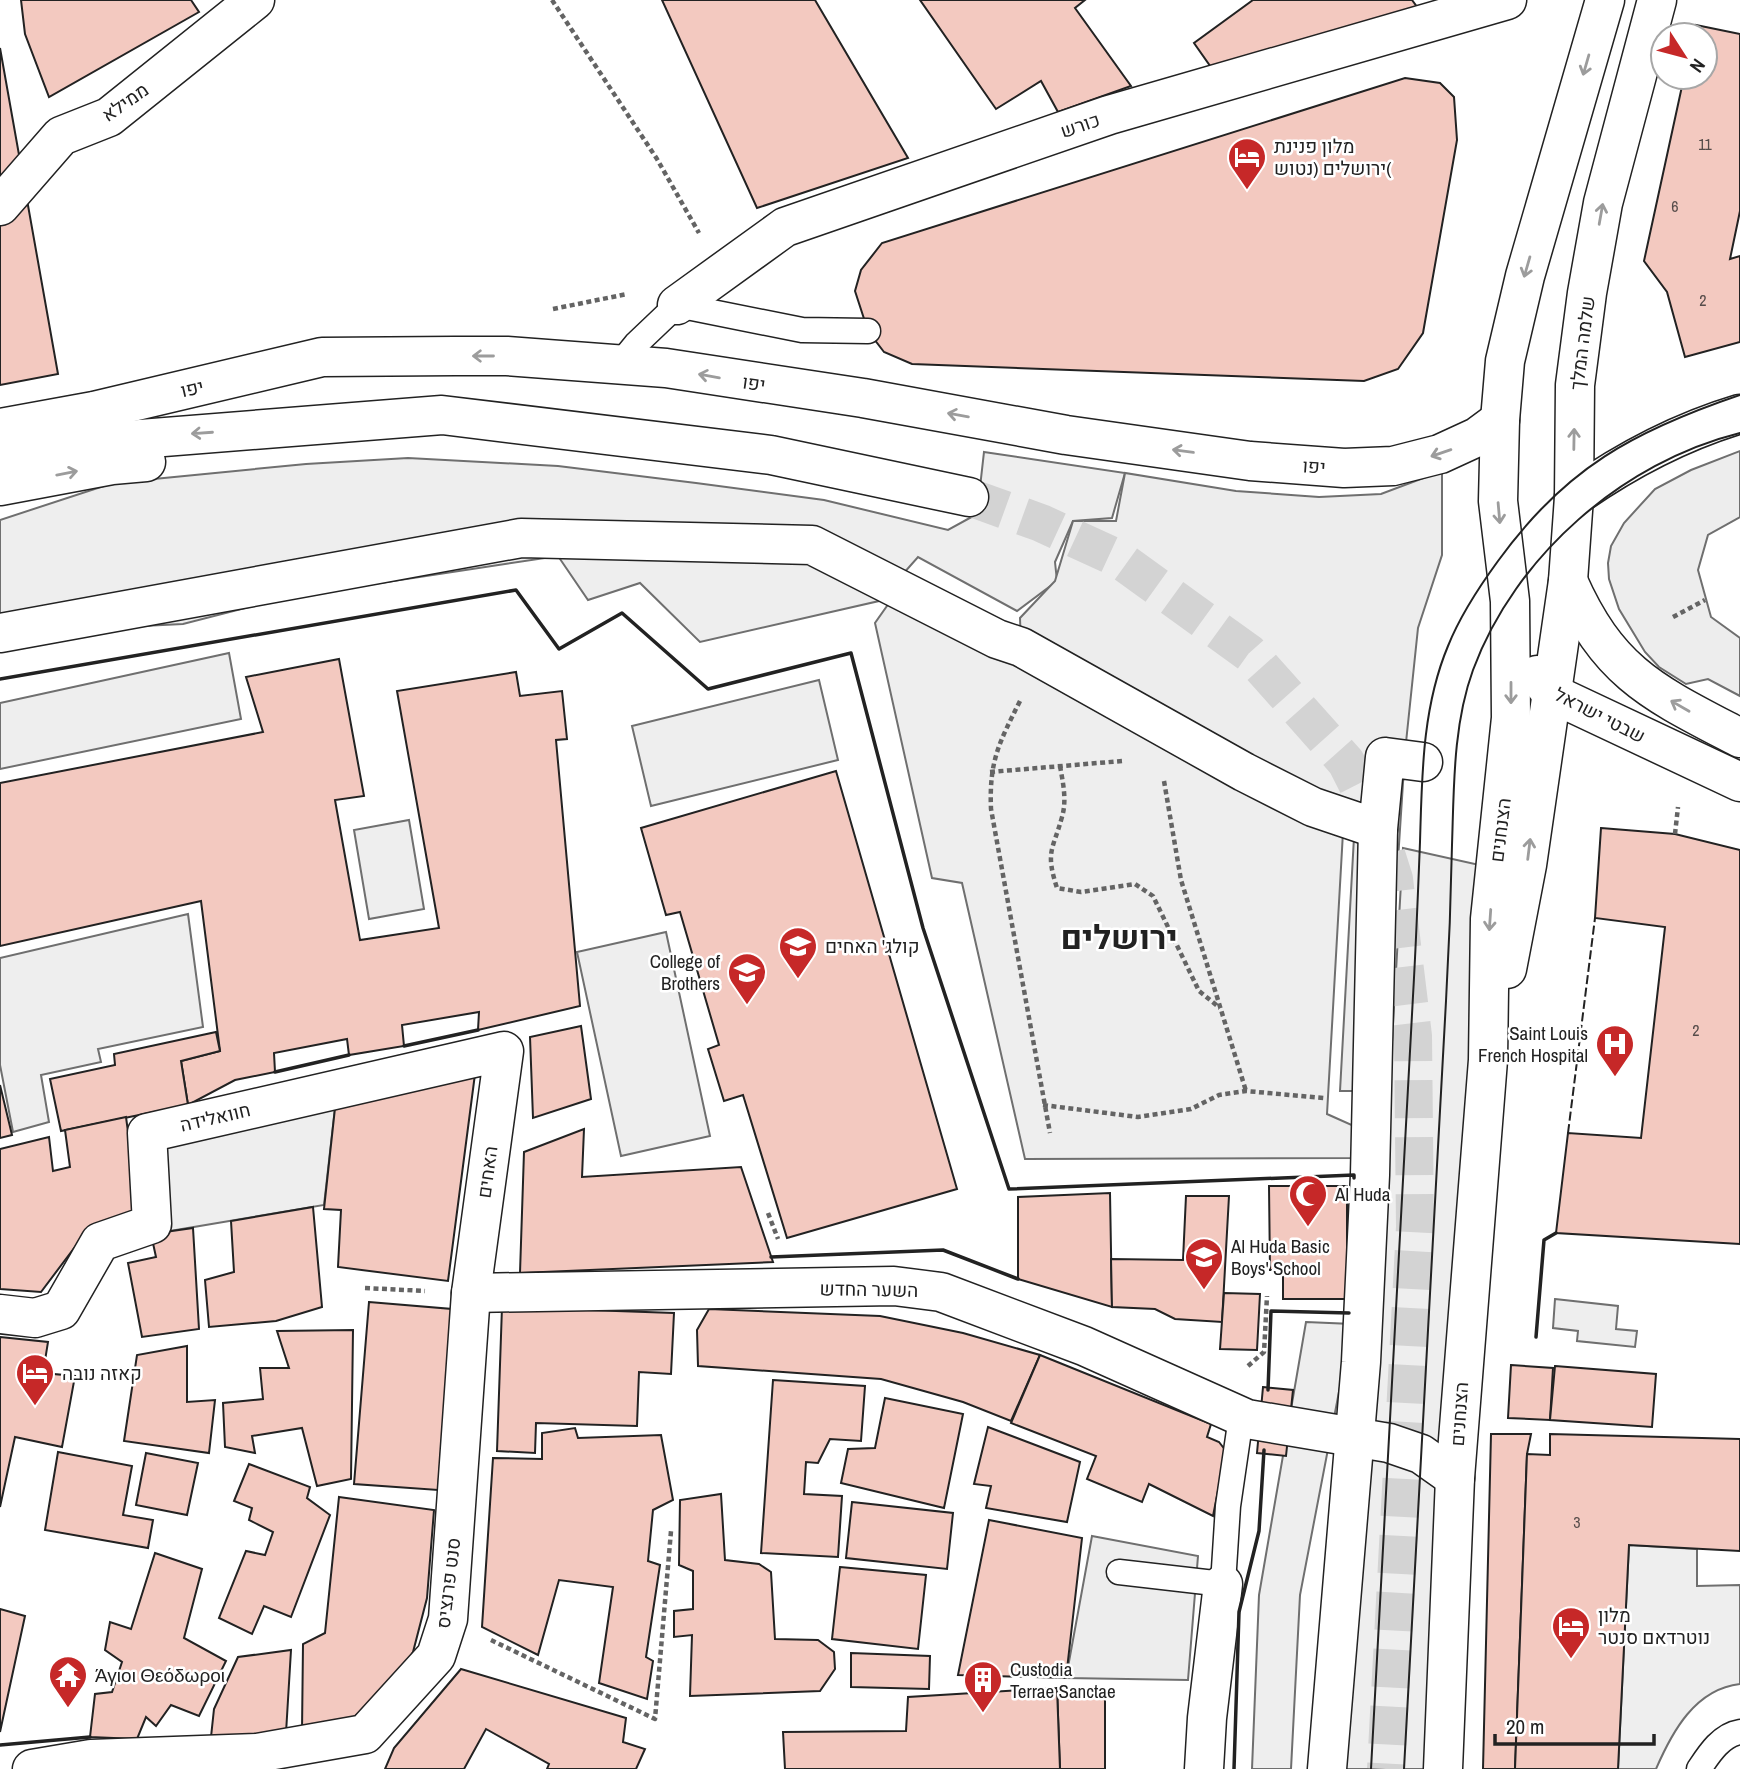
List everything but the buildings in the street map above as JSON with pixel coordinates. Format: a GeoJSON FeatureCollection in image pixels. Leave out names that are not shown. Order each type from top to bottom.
{"type":"FeatureCollection","features":[{"type":"Feature","properties":{"kind":"main road","name":"ממילא"},"geometry":{"type":"LineString","coordinates":[[0,206],[61,136],[109,117],[255,0]]}},
{"type":"Feature","properties":{"kind":"main road","name":"כורש"},"geometry":{"type":"LineString","coordinates":[[677,305],[785,227],[798,222],[1110,115],[1507,0]]}},
{"type":"Feature","properties":{"kind":"main road"},"geometry":{"type":"LineString","coordinates":[[1510,600],[1498,501],[1505,361],[1525,276],[1605,0]]}},
{"type":"Feature","properties":{"kind":"main road","name":"שלמה המלך"},"geometry":{"type":"LineString","coordinates":[[1551,693],[1568,581],[1574,497],[1575,385],[1587,293],[1603,202],[1657,0]]}},
{"type":"Feature","properties":{"kind":"main road","name":"יפו"},"geometry":{"type":"LineString","coordinates":[[0,428],[94,411],[322,357],[506,356],[666,368],[863,398],[1066,435],[1304,466],[1373,468],[1413,462],[1460,446],[1500,420]]}},
{"type":"Feature","properties":{"kind":"main road"},"geometry":{"type":"LineString","coordinates":[[1574,497],[1604,476],[1665,443],[1740,414]]}},
{"type":"Feature","properties":{"kind":"main road"},"geometry":{"type":"LineString","coordinates":[[0,486],[112,465],[224,456],[442,415]]}},
{"type":"Feature","properties":{"kind":"main road"},"geometry":{"type":"LineString","coordinates":[[0,450],[442,415],[771,455],[969,497]]}},
{"type":"Feature","properties":{"kind":"main road"},"geometry":{"type":"LineString","coordinates":[[0,633],[521,538],[811,545],[1042,659],[1313,807],[1378,829]]}},
{"type":"Feature","properties":{"kind":"main road"},"geometry":{"type":"LineString","coordinates":[[1568,581],[1581,610],[1616,661],[1653,691],[1740,738]]}},
{"type":"Feature","properties":{"kind":"main road","name":"שבטי ישראל"},"geometry":{"type":"LineString","coordinates":[[1510,600],[1536,673],[1551,693],[1740,782]]}},
{"type":"Feature","properties":{"kind":"main road","name":"הצנחנים"},"geometry":{"type":"LineString","coordinates":[[1443,1769],[1455,1478],[1488,1060],[1490,919],[1511,718],[1510,600]]}},
{"type":"Feature","properties":{"kind":"main road","name":"הצנחנים"},"geometry":{"type":"LineString","coordinates":[[1488,1060],[1527,864],[1551,693]]}},
{"type":"Feature","properties":{"kind":"main road"},"geometry":{"type":"LineString","coordinates":[[1327,1769],[1362,1349],[1372,1102],[1378,829],[1385,758],[1423,762]]}},
{"type":"Feature","properties":{"kind":"main road","name":"האחים"},"geometry":{"type":"LineString","coordinates":[[471,1293],[504,1051]]}},
{"type":"Feature","properties":{"kind":"main road","name":"חוואלידה"},"geometry":{"type":"LineString","coordinates":[[0,1314],[35,1318],[61,1310],[100,1242],[152,1224],[147,1133],[504,1051]]}},
{"type":"Feature","properties":{"kind":"main road","name":"השער החדש"},"geometry":{"type":"LineString","coordinates":[[471,1293],[894,1286],[941,1292],[1084,1346],[1241,1417],[1315,1432],[1355,1436],[1422,1454],[1455,1478]]}},
{"type":"Feature","properties":{"kind":"main road","name":"סנט פרנציס"},"geometry":{"type":"LineString","coordinates":[[32,1769],[91,1759],[257,1753],[365,1734],[436,1656],[448,1619],[471,1293]]}},
{"type":"Feature","properties":{"kind":"main road"},"geometry":{"type":"LineString","coordinates":[[1204,1769],[1207,1718],[1223,1584]]}},
{"type":"Feature","properties":{"kind":"lane"},"geometry":{"type":"LineString","coordinates":[[618,366],[636,344],[677,305],[802,330],[869,331]]}},
{"type":"Feature","properties":{"kind":"lane"},"geometry":{"type":"LineString","coordinates":[[1119,1572],[1223,1584],[1228,1506],[1241,1417]]}},
{"type":"Feature","properties":{"kind":"lane"},"geometry":{"type":"LineString","coordinates":[[1699,1769],[1710,1753],[1731,1734],[1740,1732]]}},
{"type":"Feature","properties":{"kind":"path"},"geometry":{"type":"LineString","coordinates":[[552,0],[657,159],[722,274]]}},
{"type":"Feature","properties":{"kind":"path"},"geometry":{"type":"LineString","coordinates":[[1673,617],[1705,600]]}},
{"type":"Feature","properties":{"kind":"path"},"geometry":{"type":"LineString","coordinates":[[1042,659],[999,743],[990,772],[991,809],[1050,1133]]}},
{"type":"Feature","properties":{"kind":"path"},"geometry":{"type":"LineString","coordinates":[[990,772],[1135,760]]}},
{"type":"Feature","properties":{"kind":"path"},"geometry":{"type":"LineString","coordinates":[[1060,766],[1064,795],[1062,818],[1050,849],[1051,869],[1057,888],[1081,892],[1135,884],[1153,896],[1199,991],[1220,1008]]}},
{"type":"Feature","properties":{"kind":"path"},"geometry":{"type":"LineString","coordinates":[[1162,771],[1181,880],[1245,1091]]}},
{"type":"Feature","properties":{"kind":"path"},"geometry":{"type":"LineString","coordinates":[[1675,834],[1678,807]]}},
{"type":"Feature","properties":{"kind":"path"},"geometry":{"type":"LineString","coordinates":[[1043,1105],[1138,1117],[1191,1109],[1219,1095],[1245,1091],[1372,1102]]}},
{"type":"Feature","properties":{"kind":"path"},"geometry":{"type":"LineString","coordinates":[[365,1289],[471,1293]]}},
{"type":"Feature","properties":{"kind":"path"},"geometry":{"type":"LineString","coordinates":[[1241,1369],[1264,1352],[1267,1296]]}},
{"type":"Feature","properties":{"kind":"path"},"geometry":{"type":"LineString","coordinates":[[448,1619],[655,1718],[671,1531]]}},
{"type":"Feature","properties":{"kind":"shaded area"},"geometry":{"type":"Polygon","coordinates":[[[1740,451],[1740,517],[1708,535],[1698,570],[1711,617],[1740,638],[1740,696],[1708,679],[1686,684],[1659,667],[1645,652],[1619,609],[1609,579],[1608,563],[1611,546],[1624,523],[1655,489],[1691,470],[1740,451]]]}},
{"type":"Feature","properties":{"kind":"shaded area"},"geometry":{"type":"Polygon","coordinates":[[[984,452],[1125,473],[1112,518],[1073,521],[1055,562],[1057,581],[1017,611],[918,557],[879,601],[700,642],[640,583],[588,600],[558,556],[288,597],[183,624],[0,633],[0,520],[113,483],[306,464],[408,458],[558,466],[824,500],[948,530],[977,514],[984,452]]]}},
{"type":"Feature","properties":{"kind":"shaded area"},"geometry":{"type":"Polygon","coordinates":[[[1442,471],[1442,555],[1418,628],[1405,752],[1383,1091],[1340,1091],[1354,837],[1021,647],[1020,618],[1055,581],[1073,521],[1116,521],[1125,473],[1236,491],[1319,497],[1381,494],[1442,471]]]}},
{"type":"Feature","properties":{"kind":"shaded area"},"geometry":{"type":"Polygon","coordinates":[[[894,596],[1343,832],[1327,1114],[1363,1130],[1359,1158],[1025,1159],[962,883],[932,878],[875,623],[894,596]]]}},
{"type":"Feature","properties":{"kind":"shaded area"},"geometry":{"type":"Polygon","coordinates":[[[229,653],[241,719],[0,769],[0,703],[229,653]]]}},
{"type":"Feature","properties":{"kind":"shaded area"},"geometry":{"type":"Polygon","coordinates":[[[819,680],[838,760],[651,806],[632,726],[819,680]]]}},
{"type":"Feature","properties":{"kind":"shaded area"},"geometry":{"type":"Polygon","coordinates":[[[409,820],[424,909],[369,919],[354,830],[409,820]]]}},
{"type":"Feature","properties":{"kind":"shaded area"},"geometry":{"type":"Polygon","coordinates":[[[1403,848],[1484,866],[1425,1769],[1323,1769],[1373,1377],[1403,848]]]}},
{"type":"Feature","properties":{"kind":"shaded area"},"geometry":{"type":"Polygon","coordinates":[[[188,914],[203,1027],[98,1049],[101,1062],[41,1075],[49,1122],[13,1132],[0,1065],[0,958],[188,914]]]}},
{"type":"Feature","properties":{"kind":"shaded area"},"geometry":{"type":"Polygon","coordinates":[[[666,932],[710,1136],[621,1156],[577,952],[666,932]]]}},
{"type":"Feature","properties":{"kind":"shaded area"},"geometry":{"type":"Polygon","coordinates":[[[336,1099],[324,1205],[164,1232],[157,1139],[336,1099]]]}},
{"type":"Feature","properties":{"kind":"shaded area"},"geometry":{"type":"Polygon","coordinates":[[[1555,1299],[1618,1306],[1616,1329],[1637,1331],[1635,1347],[1577,1341],[1578,1331],[1553,1328],[1555,1299]]]}},
{"type":"Feature","properties":{"kind":"shaded area"},"geometry":{"type":"Polygon","coordinates":[[[1306,1322],[1352,1324],[1300,1595],[1291,1769],[1252,1769],[1259,1595],[1306,1322]]]}},
{"type":"Feature","properties":{"kind":"shaded area"},"geometry":{"type":"Polygon","coordinates":[[[1092,1536],[1198,1556],[1188,1680],[1066,1678],[1092,1536]]]}},
{"type":"Feature","properties":{"kind":"shaded area"},"geometry":{"type":"Polygon","coordinates":[[[1629,1545],[1697,1549],[1697,1586],[1740,1585],[1740,1684],[1710,1694],[1687,1714],[1656,1769],[1618,1769],[1629,1545]]]}},
{"type":"Feature","properties":{"kind":"tunnel"},"geometry":{"type":"LineString","coordinates":[[969,497],[1041,523],[1119,559],[1249,653],[1346,762],[1375,819],[1394,879],[1413,1036],[1415,1227],[1386,1769]]}},
{"type":"Feature","properties":{"kind":"tram line"},"geometry":{"type":"LineString","coordinates":[[1371,1769],[1423,767],[1428,718],[1439,670],[1470,602],[1523,529],[1549,501],[1576,477],[1635,439],[1667,423],[1740,395]]}},
{"type":"Feature","properties":{"kind":"tram line"},"geometry":{"type":"LineString","coordinates":[[1404,1769],[1447,982],[1454,779],[1458,734],[1466,691],[1492,628],[1516,589],[1545,553],[1578,520],[1615,491],[1655,466],[1697,447],[1740,433]]}},
{"type":"Feature","properties":{"kind":"fence"},"geometry":{"type":"LineString","coordinates":[[1568,1133],[1595,918]]}},
{"type":"Feature","properties":{"kind":"wall"},"geometry":{"type":"LineString","coordinates":[[0,679],[516,590],[559,649],[622,613],[708,689],[851,653],[923,928],[1009,1189],[1354,1175],[1354,1178]]}},
{"type":"Feature","properties":{"kind":"wall"},"geometry":{"type":"LineString","coordinates":[[404,1046],[478,1030]]}},
{"type":"Feature","properties":{"kind":"wall"},"geometry":{"type":"LineString","coordinates":[[275,1072],[349,1055]]}},
{"type":"Feature","properties":{"kind":"wall"},"geometry":{"type":"LineString","coordinates":[[1536,1337],[1544,1240],[1556,1233]]}},
{"type":"Feature","properties":{"kind":"wall"},"geometry":{"type":"LineString","coordinates":[[771,1257],[943,1250],[1018,1279]]}},
{"type":"Feature","properties":{"kind":"wall"},"geometry":{"type":"LineString","coordinates":[[1268,1390],[1271,1311],[1349,1313]]}},
{"type":"Feature","properties":{"kind":"wall"},"geometry":{"type":"LineString","coordinates":[[1234,1769],[1239,1612],[1259,1531],[1264,1450]]}},
{"type":"Feature","properties":{"kind":"wall"},"geometry":{"type":"LineString","coordinates":[[0,1745],[90,1737]]}},
{"type":"Feature","properties":{"kind":"place","name":"מלון פנינת ירושלים (נטוש("},"geometry":{"type":"Point","coordinates":[1247,191]}},
{"type":"Feature","properties":{"kind":"place","name":"קולג' האחים"},"geometry":{"type":"Point","coordinates":[798,980]}},
{"type":"Feature","properties":{"kind":"place","name":"College of Brothers"},"geometry":{"type":"Point","coordinates":[747,1006]}},
{"type":"Feature","properties":{"kind":"place","name":"Saint Louis French Hospital"},"geometry":{"type":"Point","coordinates":[1615,1078]}},
{"type":"Feature","properties":{"kind":"place","name":"Al Huda"},"geometry":{"type":"Point","coordinates":[1308,1228]}},
{"type":"Feature","properties":{"kind":"place","name":"Al Huda Basic Boys' School"},"geometry":{"type":"Point","coordinates":[1204,1291]}},
{"type":"Feature","properties":{"kind":"place","name":"קאזה נובה"},"geometry":{"type":"Point","coordinates":[35,1407]}},
{"type":"Feature","properties":{"kind":"place","name":"מלון נוטרדאם סנטר"},"geometry":{"type":"Point","coordinates":[1571,1660]}},
{"type":"Feature","properties":{"kind":"place","name":"Άγιοι Θεόδωροι"},"geometry":{"type":"Point","coordinates":[68,1709]}},
{"type":"Feature","properties":{"kind":"place","name":"Custodia Terrae Sanctae"},"geometry":{"type":"Point","coordinates":[983,1714]}},
{"type":"Feature","properties":{"kind":"district","name":"ירושלים"},"geometry":{"type":"Point","coordinates":[1119,937]}}]}
